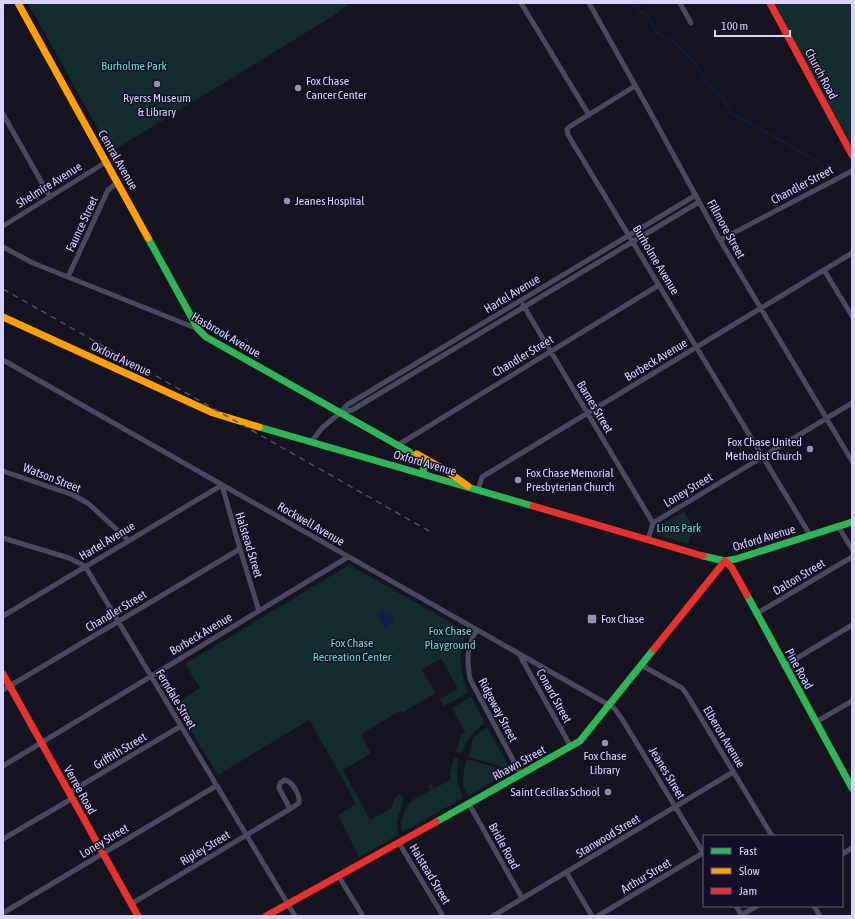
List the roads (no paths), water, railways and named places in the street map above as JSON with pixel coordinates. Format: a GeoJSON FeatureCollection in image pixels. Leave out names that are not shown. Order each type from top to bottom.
{"type":"FeatureCollection","features":[{"type":"Feature","properties":{"kind":"main road","name":"Central Avenue"},"geometry":{"type":"LineString","coordinates":[[18,3],[178,290],[198,329]]}},
{"type":"Feature","properties":{"kind":"main road","name":"Church Road"},"geometry":{"type":"LineString","coordinates":[[770,3],[852,155]]}},
{"type":"Feature","properties":{"kind":"main road","name":"Oxford Avenue"},"geometry":{"type":"LineString","coordinates":[[3,317],[213,413],[424,473],[715,559],[725,561],[736,559],[852,522]]}},
{"type":"Feature","properties":{"kind":"main road","name":"Hasbrook Avenue"},"geometry":{"type":"LineString","coordinates":[[198,329],[206,337],[342,412],[408,451],[424,465],[424,473]]}},
{"type":"Feature","properties":{"kind":"main road","name":"Hasbrook Avenue"},"geometry":{"type":"LineString","coordinates":[[408,451],[423,456],[470,487]]}},
{"type":"Feature","properties":{"kind":"main road","name":"Pine Road"},"geometry":{"type":"LineString","coordinates":[[725,561],[732,568],[784,666],[852,788]]}},
{"type":"Feature","properties":{"kind":"main road","name":"Rhawn Street"},"geometry":{"type":"LineString","coordinates":[[266,916],[571,748],[580,741],[610,705],[725,561]]}},
{"type":"Feature","properties":{"kind":"main road","name":"Verree Road"},"geometry":{"type":"LineString","coordinates":[[3,674],[6,688],[41,742],[136,915]]}},
{"type":"Feature","properties":{"kind":"street"},"geometry":{"type":"LineString","coordinates":[[521,3],[589,115],[635,86]]}},
{"type":"Feature","properties":{"kind":"street","name":"Fillmore Street"},"geometry":{"type":"LineString","coordinates":[[589,3],[720,240],[852,460]]}},
{"type":"Feature","properties":{"kind":"street"},"geometry":{"type":"LineString","coordinates":[[680,3],[691,23]]}},
{"type":"Feature","properties":{"kind":"street"},"geometry":{"type":"LineString","coordinates":[[3,114],[50,197]]}},
{"type":"Feature","properties":{"kind":"street","name":"Burholme Avenue"},"geometry":{"type":"LineString","coordinates":[[589,115],[569,127],[567,129],[568,135],[810,536]]}},
{"type":"Feature","properties":{"kind":"street","name":"Shelmire Avenue"},"geometry":{"type":"LineString","coordinates":[[3,226],[106,162]]}},
{"type":"Feature","properties":{"kind":"street","name":"Chandler Street"},"geometry":{"type":"LineString","coordinates":[[720,240],[852,171]]}},
{"type":"Feature","properties":{"kind":"street","name":"Faunce Street"},"geometry":{"type":"LineString","coordinates":[[68,278],[108,190],[118,182]]}},
{"type":"Feature","properties":{"kind":"street","name":"Hartel Avenue"},"geometry":{"type":"LineString","coordinates":[[312,441],[322,428],[342,412],[347,405],[628,234],[696,195]]}},
{"type":"Feature","properties":{"kind":"street","name":"Hartel Avenue"},"geometry":{"type":"LineString","coordinates":[[342,412],[352,410],[699,202]]}},
{"type":"Feature","properties":{"kind":"street","name":"Hasbrook Avenue"},"geometry":{"type":"LineString","coordinates":[[3,247],[33,263],[68,278],[198,329]]}},
{"type":"Feature","properties":{"kind":"street","name":"Borbeck Avenue"},"geometry":{"type":"LineString","coordinates":[[478,490],[482,478],[696,347],[852,254]]}},
{"type":"Feature","properties":{"kind":"street"},"geometry":{"type":"LineString","coordinates":[[824,270],[852,316]]}},
{"type":"Feature","properties":{"kind":"street","name":"Chandler Street"},"geometry":{"type":"LineString","coordinates":[[398,445],[660,286]]}},
{"type":"Feature","properties":{"kind":"street","name":"Barnes Street"},"geometry":{"type":"LineString","coordinates":[[520,301],[653,522]]}},
{"type":"Feature","properties":{"kind":"street","name":"Rockwell Avenue"},"geometry":{"type":"LineString","coordinates":[[3,360],[610,705]]}},
{"type":"Feature","properties":{"kind":"street","name":"Loney Street"},"geometry":{"type":"LineString","coordinates":[[653,522],[852,403]]}},
{"type":"Feature","properties":{"kind":"street","name":"Watson Street"},"geometry":{"type":"LineString","coordinates":[[3,471],[73,495],[89,504],[128,540]]}},
{"type":"Feature","properties":{"kind":"street","name":"Hartel Avenue"},"geometry":{"type":"LineString","coordinates":[[3,616],[222,485]]}},
{"type":"Feature","properties":{"kind":"street","name":"Halstead Street"},"geometry":{"type":"LineString","coordinates":[[222,485],[259,611]]}},
{"type":"Feature","properties":{"kind":"street"},"geometry":{"type":"LineString","coordinates":[[648,540],[653,522]]}},
{"type":"Feature","properties":{"kind":"street"},"geometry":{"type":"LineString","coordinates":[[838,526],[852,549]]}},
{"type":"Feature","properties":{"kind":"street"},"geometry":{"type":"LineString","coordinates":[[3,538],[69,558],[85,566]]}},
{"type":"Feature","properties":{"kind":"street","name":"Chandler Street"},"geometry":{"type":"LineString","coordinates":[[6,688],[240,549]]}},
{"type":"Feature","properties":{"kind":"street","name":"Borbeck Avenue"},"geometry":{"type":"LineString","coordinates":[[3,766],[348,556]]}},
{"type":"Feature","properties":{"kind":"street","name":"Dalton Street"},"geometry":{"type":"LineString","coordinates":[[756,614],[852,556]]}},
{"type":"Feature","properties":{"kind":"street","name":"Ferndale Street"},"geometry":{"type":"LineString","coordinates":[[85,566],[117,622],[295,916]]}},
{"type":"Feature","properties":{"kind":"street"},"geometry":{"type":"LineString","coordinates":[[784,666],[852,625]]}},
{"type":"Feature","properties":{"kind":"street","name":"Ridgeway Street"},"geometry":{"type":"LineString","coordinates":[[477,630],[471,640],[468,650],[467,661],[470,679],[521,775]]}},
{"type":"Feature","properties":{"kind":"street","name":"Conard Street"},"geometry":{"type":"LineString","coordinates":[[519,654],[571,748]]}},
{"type":"Feature","properties":{"kind":"street","name":"Elberon Avenue"},"geometry":{"type":"LineString","coordinates":[[641,665],[682,688],[771,835]]}},
{"type":"Feature","properties":{"kind":"street"},"geometry":{"type":"LineString","coordinates":[[816,722],[852,701]]}},
{"type":"Feature","properties":{"kind":"street","name":"Jeanes Street"},"geometry":{"type":"LineString","coordinates":[[610,705],[622,719],[703,851]]}},
{"type":"Feature","properties":{"kind":"street","name":"Griffith Street"},"geometry":{"type":"LineString","coordinates":[[3,840],[71,795],[181,726]]}},
{"type":"Feature","properties":{"kind":"street","name":"Stanwood Street"},"geometry":{"type":"LineString","coordinates":[[493,916],[732,772]]}},
{"type":"Feature","properties":{"kind":"street"},"geometry":{"type":"LineString","coordinates":[[285,780],[290,782],[299,799],[299,803],[290,809],[279,788],[280,783],[285,780]]}},
{"type":"Feature","properties":{"kind":"street","name":"Loney Street"},"geometry":{"type":"LineString","coordinates":[[3,913],[216,786]]}},
{"type":"Feature","properties":{"kind":"street","name":"Bridle Road"},"geometry":{"type":"LineString","coordinates":[[469,804],[522,898]]}},
{"type":"Feature","properties":{"kind":"street","name":"Ripley Street"},"geometry":{"type":"LineString","coordinates":[[131,904],[290,809]]}},
{"type":"Feature","properties":{"kind":"street","name":"Halstead Street"},"geometry":{"type":"LineString","coordinates":[[399,843],[443,916]]}},
{"type":"Feature","properties":{"kind":"street"},"geometry":{"type":"LineString","coordinates":[[843,853],[852,848]]}},
{"type":"Feature","properties":{"kind":"street","name":"Arthur Street"},"geometry":{"type":"LineString","coordinates":[[598,916],[703,854]]}},
{"type":"Feature","properties":{"kind":"street"},"geometry":{"type":"LineString","coordinates":[[566,872],[592,916]]}},
{"type":"Feature","properties":{"kind":"street"},"geometry":{"type":"LineString","coordinates":[[339,876],[363,916]]}},
{"type":"Feature","properties":{"kind":"street"},"geometry":{"type":"LineString","coordinates":[[736,907],[741,916],[755,907]]}},
{"type":"Feature","properties":{"kind":"street"},"geometry":{"type":"LineString","coordinates":[[815,907],[820,916]]}},
{"type":"Feature","properties":{"kind":"water"},"geometry":{"type":"Polygon","coordinates":[[[382,609],[385,614],[392,616],[395,621],[385,628],[376,614],[382,609]]]}},
{"type":"Feature","properties":{"kind":"waterway"},"geometry":{"type":"LineString","coordinates":[[633,3],[638,12],[646,13],[656,32],[677,44],[694,62],[706,81],[721,96],[731,113],[815,160],[831,176],[836,174]]}},
{"type":"Feature","properties":{"kind":"railway"},"geometry":{"type":"LineString","coordinates":[[3,289],[429,531]]}},
{"type":"Feature","properties":{"kind":"place","name":"Ryerss Museum & Library"},"geometry":{"type":"Point","coordinates":[157,84]}},
{"type":"Feature","properties":{"kind":"place","name":"Fox Chase Cancer Center"},"geometry":{"type":"Point","coordinates":[298,88]}},
{"type":"Feature","properties":{"kind":"place","name":"Jeanes Hospital"},"geometry":{"type":"Point","coordinates":[287,201]}},
{"type":"Feature","properties":{"kind":"place","name":"Fox Chase United Methodist Church"},"geometry":{"type":"Point","coordinates":[810,449]}},
{"type":"Feature","properties":{"kind":"place","name":"Fox Chase Memorial Presbyterian Church"},"geometry":{"type":"Point","coordinates":[518,480]}},
{"type":"Feature","properties":{"kind":"place","name":"Fox Chase"},"geometry":{"type":"Point","coordinates":[592,619]}},
{"type":"Feature","properties":{"kind":"place","name":"Fox Chase Library"},"geometry":{"type":"Point","coordinates":[605,743]}},
{"type":"Feature","properties":{"kind":"place","name":"Saint Cecilias School"},"geometry":{"type":"Point","coordinates":[608,792]}},
{"type":"Feature","properties":{"kind":"park label","name":"Burholme Park"},"geometry":{"type":"Point","coordinates":[134,66]}},
{"type":"Feature","properties":{"kind":"park label","name":"Lions Park"},"geometry":{"type":"Point","coordinates":[679,528]}},
{"type":"Feature","properties":{"kind":"park label","name":"Fox Chase Playground"},"geometry":{"type":"Point","coordinates":[450,638]}},
{"type":"Feature","properties":{"kind":"park label","name":"Fox Chase Recreation Center"},"geometry":{"type":"Point","coordinates":[352,650]}}]}
